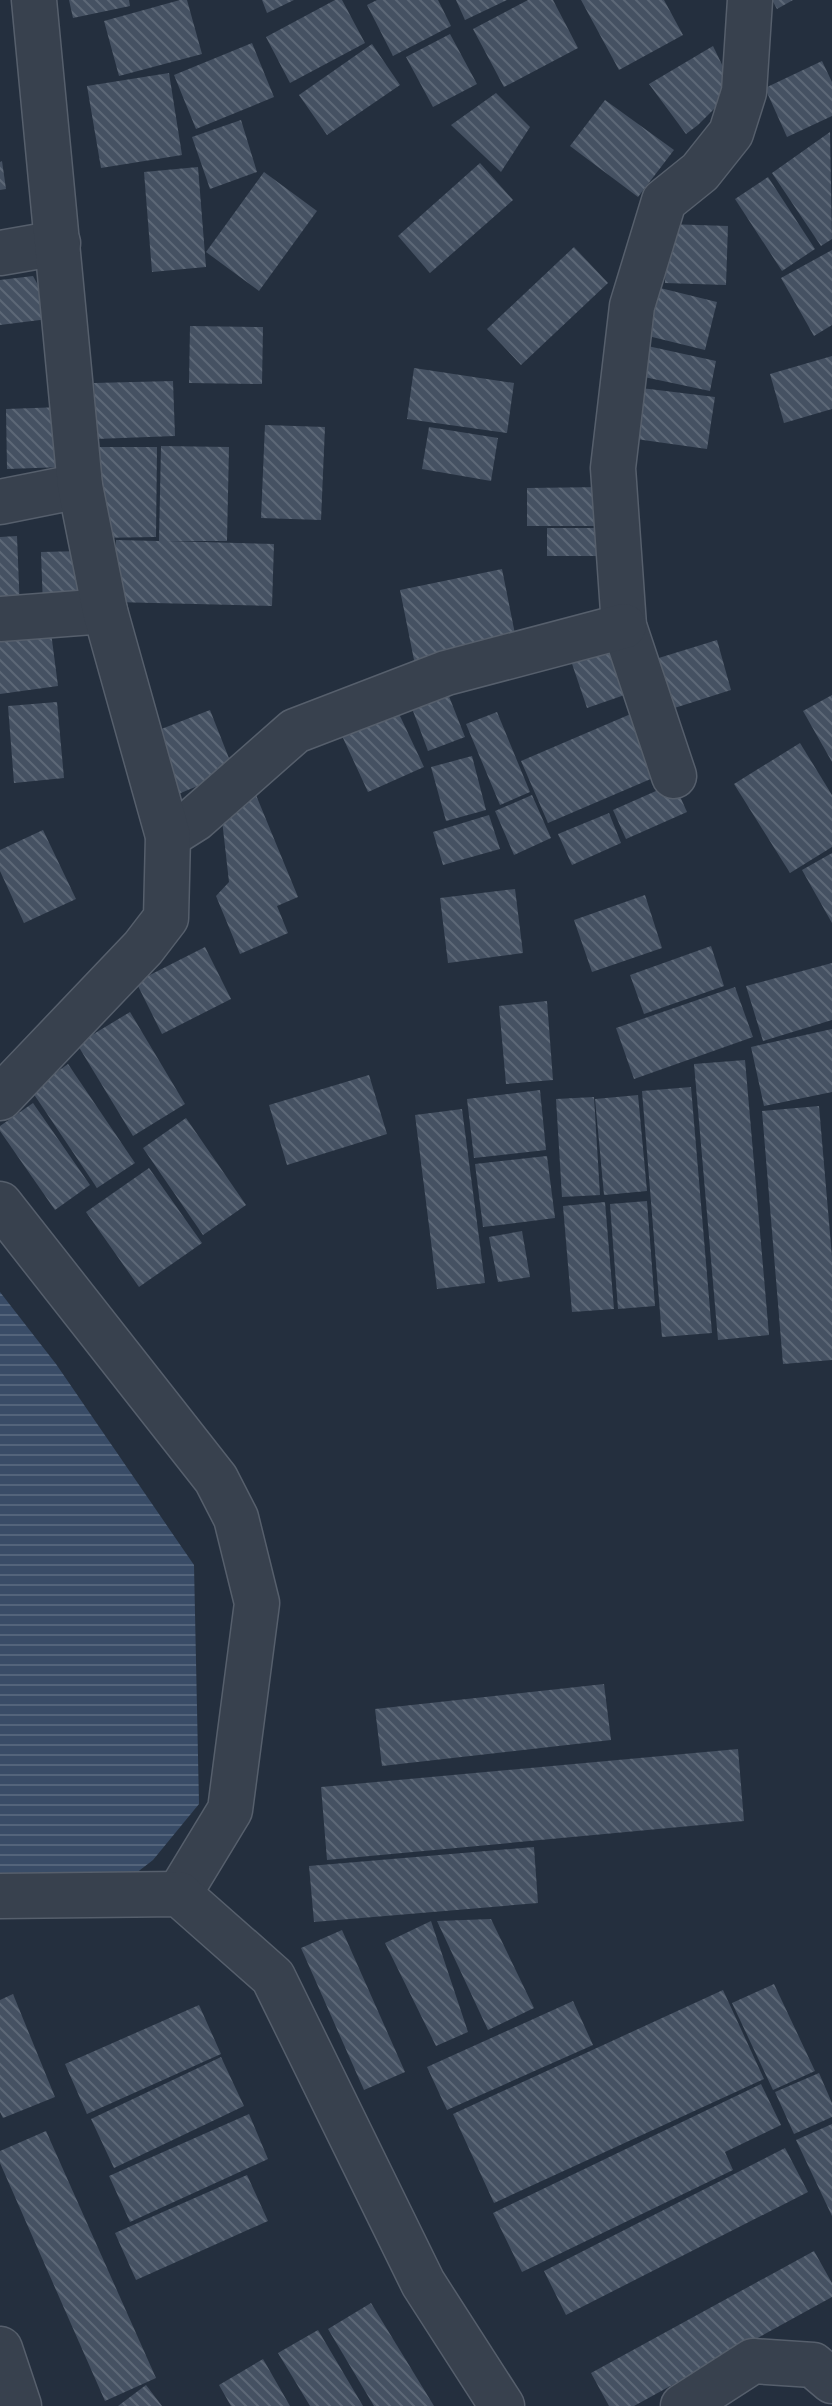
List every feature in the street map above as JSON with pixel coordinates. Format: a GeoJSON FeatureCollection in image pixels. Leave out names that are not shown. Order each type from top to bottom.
{"type":"FeatureCollection","features":[{"type":"Feature","properties":{"kind":"street"},"geometry":{"type":"LineString","coordinates":[[0,1098],[143,948],[166,918],[168,836],[105,611],[80,486],[34,0]]}},
{"type":"Feature","properties":{"kind":"street"},"geometry":{"type":"LineString","coordinates":[[674,776],[624,626],[613,468],[632,306],[664,201],[700,172],[731,133],[744,92],[750,0]]}},
{"type":"Feature","properties":{"kind":"street"},"geometry":{"type":"LineString","coordinates":[[0,253],[58,243]]}},
{"type":"Feature","properties":{"kind":"street"},"geometry":{"type":"LineString","coordinates":[[0,502],[80,486]]}},
{"type":"Feature","properties":{"kind":"street"},"geometry":{"type":"LineString","coordinates":[[0,619],[105,611]]}},
{"type":"Feature","properties":{"kind":"street"},"geometry":{"type":"LineString","coordinates":[[168,836],[195,819],[295,731],[446,673],[624,626]]}},
{"type":"Feature","properties":{"kind":"street"},"geometry":{"type":"LineString","coordinates":[[0,1204],[216,1479],[236,1518],[257,1603],[230,1810],[179,1894]]}},
{"type":"Feature","properties":{"kind":"street"},"geometry":{"type":"LineString","coordinates":[[0,1896],[179,1894],[273,1977],[423,2283],[502,2406]]}},
{"type":"Feature","properties":{"kind":"street"},"geometry":{"type":"LineString","coordinates":[[0,2349],[19,2406]]}},
{"type":"Feature","properties":{"kind":"street"},"geometry":{"type":"LineString","coordinates":[[683,2406],[753,2361],[813,2365],[832,2381]]}},
{"type":"Feature","properties":{"kind":"water"},"geometry":{"type":"Polygon","coordinates":[[[0,1292],[56,1364],[194,1565],[199,1804],[153,1860],[118,1887],[0,1894],[0,1292]]]}},
{"type":"Feature","properties":{"kind":"building"},"geometry":{"type":"Polygon","coordinates":[[[69,0],[129,0],[130,6],[73,18],[69,0]]]}},
{"type":"Feature","properties":{"kind":"building"},"geometry":{"type":"Polygon","coordinates":[[[187,0],[202,54],[119,76],[104,21],[187,0]]]}},
{"type":"Feature","properties":{"kind":"building"},"geometry":{"type":"Polygon","coordinates":[[[262,0],[294,0],[267,13],[262,0]]]}},
{"type":"Feature","properties":{"kind":"building"},"geometry":{"type":"Polygon","coordinates":[[[335,0],[342,0],[365,43],[290,83],[266,37],[335,0]]]}},
{"type":"Feature","properties":{"kind":"building"},"geometry":{"type":"Polygon","coordinates":[[[377,0],[438,0],[451,26],[393,56],[367,5],[377,0]]]}},
{"type":"Feature","properties":{"kind":"building"},"geometry":{"type":"Polygon","coordinates":[[[456,0],[507,0],[465,20],[456,0]]]}},
{"type":"Feature","properties":{"kind":"building"},"geometry":{"type":"Polygon","coordinates":[[[528,0],[553,0],[578,48],[504,87],[473,29],[528,0]]]}},
{"type":"Feature","properties":{"kind":"building"},"geometry":{"type":"Polygon","coordinates":[[[581,0],[664,0],[683,35],[619,70],[581,0]]]}},
{"type":"Feature","properties":{"kind":"building"},"geometry":{"type":"Polygon","coordinates":[[[772,0],[793,0],[777,9],[772,0]]]}},
{"type":"Feature","properties":{"kind":"building"},"geometry":{"type":"Polygon","coordinates":[[[450,34],[477,84],[433,107],[406,57],[450,34]]]}},
{"type":"Feature","properties":{"kind":"building"},"geometry":{"type":"Polygon","coordinates":[[[252,43],[274,97],[196,129],[174,75],[252,43]]]}},
{"type":"Feature","properties":{"kind":"building"},"geometry":{"type":"Polygon","coordinates":[[[372,44],[400,85],[327,135],[299,95],[372,44]]]}},
{"type":"Feature","properties":{"kind":"building"},"geometry":{"type":"Polygon","coordinates":[[[713,46],[726,73],[726,85],[718,105],[686,134],[649,84],[713,46]]]}},
{"type":"Feature","properties":{"kind":"building"},"geometry":{"type":"Polygon","coordinates":[[[822,61],[832,82],[832,116],[787,137],[765,88],[822,61]]]}},
{"type":"Feature","properties":{"kind":"building"},"geometry":{"type":"Polygon","coordinates":[[[169,73],[182,155],[101,168],[87,86],[169,73]]]}},
{"type":"Feature","properties":{"kind":"building"},"geometry":{"type":"Polygon","coordinates":[[[496,93],[530,127],[501,172],[451,125],[496,93]]]}},
{"type":"Feature","properties":{"kind":"building"},"geometry":{"type":"Polygon","coordinates":[[[605,100],[674,150],[638,197],[570,146],[605,100]]]}},
{"type":"Feature","properties":{"kind":"building"},"geometry":{"type":"Polygon","coordinates":[[[241,120],[257,172],[210,189],[192,137],[241,120]]]}},
{"type":"Feature","properties":{"kind":"building"},"geometry":{"type":"Polygon","coordinates":[[[830,132],[832,239],[821,246],[772,173],[830,132]]]}},
{"type":"Feature","properties":{"kind":"building"},"geometry":{"type":"Polygon","coordinates":[[[0,162],[6,189],[0,190],[0,162]]]}},
{"type":"Feature","properties":{"kind":"building"},"geometry":{"type":"Polygon","coordinates":[[[480,163],[513,200],[430,273],[398,236],[480,163]]]}},
{"type":"Feature","properties":{"kind":"building"},"geometry":{"type":"Polygon","coordinates":[[[198,167],[206,267],[152,272],[144,172],[198,167]]]}},
{"type":"Feature","properties":{"kind":"building"},"geometry":{"type":"Polygon","coordinates":[[[264,172],[317,211],[259,291],[206,252],[264,172]]]}},
{"type":"Feature","properties":{"kind":"building"},"geometry":{"type":"Polygon","coordinates":[[[768,177],[815,249],[782,271],[735,199],[768,177]]]}},
{"type":"Feature","properties":{"kind":"building"},"geometry":{"type":"Polygon","coordinates":[[[667,224],[728,226],[726,285],[665,283],[667,224]]]}},
{"type":"Feature","properties":{"kind":"building"},"geometry":{"type":"Polygon","coordinates":[[[574,247],[608,283],[521,365],[487,329],[574,247]]]}},
{"type":"Feature","properties":{"kind":"building"},"geometry":{"type":"Polygon","coordinates":[[[832,250],[832,325],[814,336],[781,278],[832,250]]]}},
{"type":"Feature","properties":{"kind":"building"},"geometry":{"type":"Polygon","coordinates":[[[33,276],[56,318],[0,325],[0,280],[33,276]]]}},
{"type":"Feature","properties":{"kind":"building"},"geometry":{"type":"Polygon","coordinates":[[[652,286],[717,302],[705,350],[640,334],[652,286]]]}},
{"type":"Feature","properties":{"kind":"building"},"geometry":{"type":"Polygon","coordinates":[[[190,326],[263,327],[262,384],[189,383],[190,326]]]}},
{"type":"Feature","properties":{"kind":"building"},"geometry":{"type":"Polygon","coordinates":[[[643,345],[716,361],[710,391],[630,374],[643,345]]]}},
{"type":"Feature","properties":{"kind":"building"},"geometry":{"type":"Polygon","coordinates":[[[832,356],[832,409],[784,423],[770,374],[832,356]]]}},
{"type":"Feature","properties":{"kind":"building"},"geometry":{"type":"Polygon","coordinates":[[[414,368],[514,383],[507,433],[407,419],[414,368]]]}},
{"type":"Feature","properties":{"kind":"building"},"geometry":{"type":"Polygon","coordinates":[[[173,381],[175,436],[96,439],[94,383],[173,381]]]}},
{"type":"Feature","properties":{"kind":"building"},"geometry":{"type":"Polygon","coordinates":[[[641,388],[715,397],[707,449],[636,439],[641,388]]]}},
{"type":"Feature","properties":{"kind":"building"},"geometry":{"type":"Polygon","coordinates":[[[62,407],[64,467],[7,469],[6,409],[62,407]]]}},
{"type":"Feature","properties":{"kind":"building"},"geometry":{"type":"Polygon","coordinates":[[[265,425],[325,427],[321,520],[261,518],[265,425]]]}},
{"type":"Feature","properties":{"kind":"building"},"geometry":{"type":"Polygon","coordinates":[[[429,427],[498,438],[491,481],[422,469],[429,427]]]}},
{"type":"Feature","properties":{"kind":"building"},"geometry":{"type":"Polygon","coordinates":[[[161,446],[229,447],[227,541],[166,541],[274,544],[272,606],[114,602],[116,540],[159,541],[161,446]]]}},
{"type":"Feature","properties":{"kind":"building"},"geometry":{"type":"Polygon","coordinates":[[[96,447],[157,447],[156,537],[96,538],[96,447]]]}},
{"type":"Feature","properties":{"kind":"building"},"geometry":{"type":"Polygon","coordinates":[[[603,487],[603,526],[527,526],[527,488],[603,487]]]}},
{"type":"Feature","properties":{"kind":"building"},"geometry":{"type":"Polygon","coordinates":[[[547,528],[602,528],[601,556],[547,556],[547,528]]]}},
{"type":"Feature","properties":{"kind":"building"},"geometry":{"type":"Polygon","coordinates":[[[17,536],[20,611],[0,611],[0,537],[17,536]]]}},
{"type":"Feature","properties":{"kind":"building"},"geometry":{"type":"Polygon","coordinates":[[[82,551],[83,606],[43,607],[41,552],[82,551]]]}},
{"type":"Feature","properties":{"kind":"building"},"geometry":{"type":"Polygon","coordinates":[[[502,569],[518,649],[416,670],[400,590],[502,569]]]}},
{"type":"Feature","properties":{"kind":"building"},"geometry":{"type":"Polygon","coordinates":[[[49,617],[58,686],[0,694],[0,624],[49,617]]]}},
{"type":"Feature","properties":{"kind":"building"},"geometry":{"type":"Polygon","coordinates":[[[620,635],[639,690],[587,708],[568,652],[620,635]]]}},
{"type":"Feature","properties":{"kind":"building"},"geometry":{"type":"Polygon","coordinates":[[[717,640],[731,690],[665,711],[649,661],[717,640]]]}},
{"type":"Feature","properties":{"kind":"building"},"geometry":{"type":"Polygon","coordinates":[[[443,681],[465,737],[428,751],[407,695],[443,681]]]}},
{"type":"Feature","properties":{"kind":"building"},"geometry":{"type":"Polygon","coordinates":[[[832,695],[832,762],[803,711],[832,695]]]}},
{"type":"Feature","properties":{"kind":"building"},"geometry":{"type":"Polygon","coordinates":[[[392,699],[424,767],[368,792],[337,725],[392,699]]]}},
{"type":"Feature","properties":{"kind":"building"},"geometry":{"type":"Polygon","coordinates":[[[57,702],[64,778],[14,783],[8,706],[57,702]]]}},
{"type":"Feature","properties":{"kind":"building"},"geometry":{"type":"Polygon","coordinates":[[[210,710],[234,771],[171,797],[146,735],[210,710]]]}},
{"type":"Feature","properties":{"kind":"building"},"geometry":{"type":"Polygon","coordinates":[[[497,712],[530,792],[500,805],[466,724],[497,712]]]}},
{"type":"Feature","properties":{"kind":"building"},"geometry":{"type":"Polygon","coordinates":[[[633,713],[660,775],[548,823],[521,761],[633,713]]]}},
{"type":"Feature","properties":{"kind":"building"},"geometry":{"type":"Polygon","coordinates":[[[800,743],[832,795],[832,847],[790,873],[734,784],[800,743]]]}},
{"type":"Feature","properties":{"kind":"building"},"geometry":{"type":"Polygon","coordinates":[[[472,756],[486,810],[446,821],[431,767],[472,756]]]}},
{"type":"Feature","properties":{"kind":"building"},"geometry":{"type":"Polygon","coordinates":[[[674,783],[687,812],[626,839],[613,810],[674,783]]]}},
{"type":"Feature","properties":{"kind":"building"},"geometry":{"type":"Polygon","coordinates":[[[256,795],[298,897],[277,906],[288,933],[240,954],[216,896],[229,882],[221,811],[256,795]]]}},
{"type":"Feature","properties":{"kind":"building"},"geometry":{"type":"Polygon","coordinates":[[[532,795],[551,838],[514,855],[495,811],[532,795]]]}},
{"type":"Feature","properties":{"kind":"building"},"geometry":{"type":"Polygon","coordinates":[[[609,813],[621,843],[572,865],[558,834],[609,813]]]}},
{"type":"Feature","properties":{"kind":"building"},"geometry":{"type":"Polygon","coordinates":[[[489,815],[500,849],[443,865],[433,832],[489,815]]]}},
{"type":"Feature","properties":{"kind":"building"},"geometry":{"type":"Polygon","coordinates":[[[43,830],[76,899],[24,923],[0,871],[0,850],[43,830]]]}},
{"type":"Feature","properties":{"kind":"building"},"geometry":{"type":"Polygon","coordinates":[[[832,853],[832,923],[802,870],[832,853]]]}},
{"type":"Feature","properties":{"kind":"building"},"geometry":{"type":"Polygon","coordinates":[[[515,889],[523,953],[448,963],[440,898],[515,889]]]}},
{"type":"Feature","properties":{"kind":"building"},"geometry":{"type":"Polygon","coordinates":[[[645,895],[662,948],[592,972],[574,920],[645,895]]]}},
{"type":"Feature","properties":{"kind":"building"},"geometry":{"type":"Polygon","coordinates":[[[711,946],[724,986],[644,1014],[630,975],[711,946]]]}},
{"type":"Feature","properties":{"kind":"building"},"geometry":{"type":"Polygon","coordinates":[[[205,947],[231,999],[162,1034],[136,982],[205,947]]]}},
{"type":"Feature","properties":{"kind":"building"},"geometry":{"type":"Polygon","coordinates":[[[832,963],[832,1020],[763,1041],[746,986],[832,963]]]}},
{"type":"Feature","properties":{"kind":"building"},"geometry":{"type":"Polygon","coordinates":[[[735,987],[753,1037],[634,1079],[616,1028],[735,987]]]}},
{"type":"Feature","properties":{"kind":"building"},"geometry":{"type":"Polygon","coordinates":[[[547,1001],[553,1080],[506,1084],[499,1006],[547,1001]]]}},
{"type":"Feature","properties":{"kind":"building"},"geometry":{"type":"Polygon","coordinates":[[[130,1012],[185,1104],[133,1136],[77,1044],[130,1012]]]}},
{"type":"Feature","properties":{"kind":"building"},"geometry":{"type":"Polygon","coordinates":[[[832,1029],[832,1092],[764,1106],[751,1047],[832,1029]]]}},
{"type":"Feature","properties":{"kind":"building"},"geometry":{"type":"Polygon","coordinates":[[[745,1060],[769,1335],[718,1340],[694,1064],[745,1060]]]}},
{"type":"Feature","properties":{"kind":"building"},"geometry":{"type":"Polygon","coordinates":[[[68,1064],[135,1163],[97,1188],[31,1090],[68,1064]]]}},
{"type":"Feature","properties":{"kind":"building"},"geometry":{"type":"Polygon","coordinates":[[[369,1075],[387,1134],[287,1165],[269,1105],[369,1075]]]}},
{"type":"Feature","properties":{"kind":"building"},"geometry":{"type":"Polygon","coordinates":[[[691,1087],[712,1333],[662,1337],[642,1091],[691,1087]]]}},
{"type":"Feature","properties":{"kind":"building"},"geometry":{"type":"Polygon","coordinates":[[[540,1090],[546,1150],[474,1158],[467,1099],[540,1090]]]}},
{"type":"Feature","properties":{"kind":"building"},"geometry":{"type":"Polygon","coordinates":[[[638,1095],[647,1191],[604,1195],[595,1099],[638,1095]]]}},
{"type":"Feature","properties":{"kind":"building"},"geometry":{"type":"Polygon","coordinates":[[[594,1097],[600,1195],[562,1197],[556,1099],[594,1097]]]}},
{"type":"Feature","properties":{"kind":"building"},"geometry":{"type":"Polygon","coordinates":[[[33,1103],[90,1185],[55,1210],[0,1131],[0,1126],[33,1103]]]}},
{"type":"Feature","properties":{"kind":"building"},"geometry":{"type":"Polygon","coordinates":[[[819,1106],[832,1257],[832,1360],[783,1364],[762,1111],[819,1106]]]}},
{"type":"Feature","properties":{"kind":"building"},"geometry":{"type":"Polygon","coordinates":[[[462,1109],[485,1283],[437,1289],[415,1115],[462,1109]]]}},
{"type":"Feature","properties":{"kind":"building"},"geometry":{"type":"Polygon","coordinates":[[[186,1118],[246,1205],[203,1235],[143,1148],[186,1118]]]}},
{"type":"Feature","properties":{"kind":"building"},"geometry":{"type":"Polygon","coordinates":[[[547,1156],[555,1218],[483,1227],[475,1164],[547,1156]]]}},
{"type":"Feature","properties":{"kind":"building"},"geometry":{"type":"Polygon","coordinates":[[[149,1168],[202,1243],[139,1287],[86,1212],[149,1168]]]}},
{"type":"Feature","properties":{"kind":"building"},"geometry":{"type":"Polygon","coordinates":[[[647,1201],[655,1306],[618,1309],[610,1204],[647,1201]]]}},
{"type":"Feature","properties":{"kind":"building"},"geometry":{"type":"Polygon","coordinates":[[[605,1202],[614,1309],[572,1312],[563,1206],[605,1202]]]}},
{"type":"Feature","properties":{"kind":"building"},"geometry":{"type":"Polygon","coordinates":[[[522,1231],[530,1277],[498,1282],[489,1237],[522,1231]]]}},
{"type":"Feature","properties":{"kind":"building"},"geometry":{"type":"Polygon","coordinates":[[[604,1684],[611,1740],[382,1766],[375,1709],[604,1684]]]}},
{"type":"Feature","properties":{"kind":"building"},"geometry":{"type":"Polygon","coordinates":[[[738,1749],[744,1821],[327,1860],[321,1787],[738,1749]]]}},
{"type":"Feature","properties":{"kind":"building"},"geometry":{"type":"Polygon","coordinates":[[[534,1847],[538,1903],[314,1922],[309,1866],[534,1847]]]}},
{"type":"Feature","properties":{"kind":"building"},"geometry":{"type":"Polygon","coordinates":[[[491,1919],[534,2008],[488,2030],[437,1921],[491,1919]]]}},
{"type":"Feature","properties":{"kind":"building"},"geometry":{"type":"Polygon","coordinates":[[[431,1921],[468,2032],[436,2046],[385,1943],[431,1921]]]}},
{"type":"Feature","properties":{"kind":"building"},"geometry":{"type":"Polygon","coordinates":[[[342,1930],[405,2072],[364,2090],[301,1948],[342,1930]]]}},
{"type":"Feature","properties":{"kind":"building"},"geometry":{"type":"Polygon","coordinates":[[[774,1984],[815,2071],[773,2090],[732,2003],[774,1984]]]}},
{"type":"Feature","properties":{"kind":"building"},"geometry":{"type":"Polygon","coordinates":[[[723,1990],[764,2079],[494,2203],[453,2114],[723,1990]]]}},
{"type":"Feature","properties":{"kind":"building"},"geometry":{"type":"Polygon","coordinates":[[[13,1994],[55,2097],[3,2118],[0,2112],[0,2000],[13,1994]]]}},
{"type":"Feature","properties":{"kind":"building"},"geometry":{"type":"Polygon","coordinates":[[[573,2001],[593,2045],[447,2110],[427,2067],[573,2001]]]}},
{"type":"Feature","properties":{"kind":"building"},"geometry":{"type":"Polygon","coordinates":[[[199,2005],[221,2054],[87,2114],[65,2064],[199,2005]]]}},
{"type":"Feature","properties":{"kind":"building"},"geometry":{"type":"Polygon","coordinates":[[[221,2057],[244,2106],[114,2168],[91,2119],[221,2057]]]}},
{"type":"Feature","properties":{"kind":"building"},"geometry":{"type":"Polygon","coordinates":[[[819,2073],[832,2103],[832,2117],[794,2134],[775,2092],[819,2073]]]}},
{"type":"Feature","properties":{"kind":"building"},"geometry":{"type":"Polygon","coordinates":[[[761,2084],[781,2125],[725,2152],[733,2170],[522,2272],[493,2213],[761,2084]]]}},
{"type":"Feature","properties":{"kind":"building"},"geometry":{"type":"Polygon","coordinates":[[[249,2114],[268,2159],[130,2222],[109,2176],[249,2114]]]}},
{"type":"Feature","properties":{"kind":"building"},"geometry":{"type":"Polygon","coordinates":[[[832,2124],[832,2216],[796,2140],[832,2124]]]}},
{"type":"Feature","properties":{"kind":"building"},"geometry":{"type":"Polygon","coordinates":[[[46,2131],[156,2378],[105,2401],[0,2163],[0,2151],[46,2131]]]}},
{"type":"Feature","properties":{"kind":"building"},"geometry":{"type":"Polygon","coordinates":[[[785,2148],[808,2192],[566,2315],[544,2271],[785,2148]]]}},
{"type":"Feature","properties":{"kind":"building"},"geometry":{"type":"Polygon","coordinates":[[[247,2175],[268,2221],[136,2280],[115,2233],[247,2175]]]}},
{"type":"Feature","properties":{"kind":"building"},"geometry":{"type":"Polygon","coordinates":[[[814,2251],[832,2283],[832,2297],[634,2406],[609,2406],[591,2373],[814,2251]]]}},
{"type":"Feature","properties":{"kind":"building"},"geometry":{"type":"Polygon","coordinates":[[[371,2303],[434,2406],[374,2406],[328,2329],[371,2303]]]}},
{"type":"Feature","properties":{"kind":"building"},"geometry":{"type":"Polygon","coordinates":[[[318,2330],[363,2406],[310,2406],[278,2353],[318,2330]]]}},
{"type":"Feature","properties":{"kind":"building"},"geometry":{"type":"Polygon","coordinates":[[[263,2359],[290,2406],[231,2406],[219,2385],[263,2359]]]}},
{"type":"Feature","properties":{"kind":"building"},"geometry":{"type":"Polygon","coordinates":[[[146,2385],[162,2406],[118,2406],[146,2385]]]}}]}
